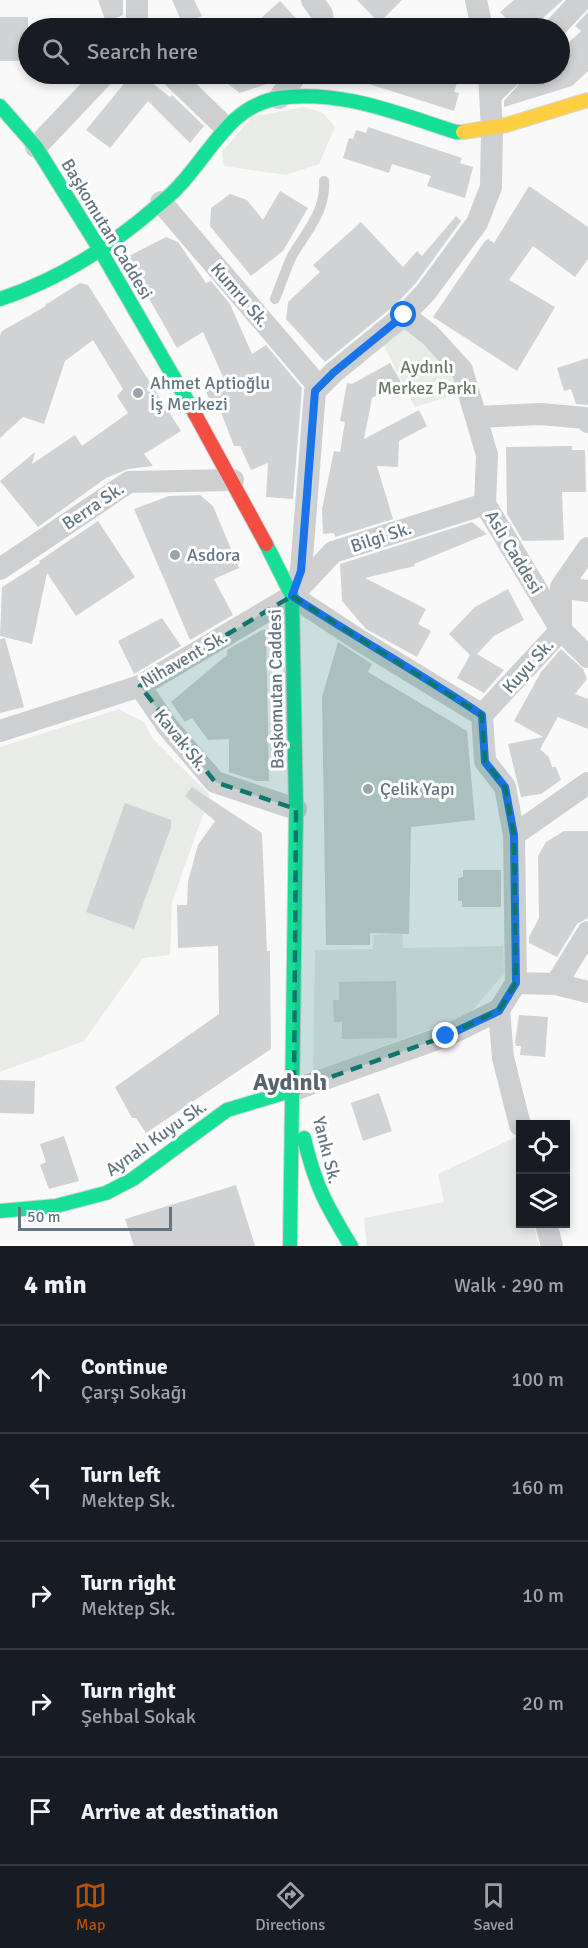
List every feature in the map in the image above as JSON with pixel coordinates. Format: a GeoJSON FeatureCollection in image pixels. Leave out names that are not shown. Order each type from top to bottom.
{"type":"FeatureCollection","features":[{"type":"Feature","properties":{"kind":"street"},"geometry":{"type":"LineString","coordinates":[[136,18],[137,0]]}},
{"type":"Feature","properties":{"kind":"street"},"geometry":{"type":"LineString","coordinates":[[312,0],[323,18]]}},
{"type":"Feature","properties":{"kind":"street"},"geometry":{"type":"LineString","coordinates":[[476,0],[480,18]]}},
{"type":"Feature","properties":{"kind":"street"},"geometry":{"type":"LineString","coordinates":[[564,18],[581,0]]}},
{"type":"Feature","properties":{"kind":"street"},"geometry":{"type":"LineString","coordinates":[[36,147],[96,84]]}},
{"type":"Feature","properties":{"kind":"street"},"geometry":{"type":"LineString","coordinates":[[180,84],[224,126]]}},
{"type":"Feature","properties":{"kind":"street"},"geometry":{"type":"LineString","coordinates":[[279,98],[290,84]]}},
{"type":"Feature","properties":{"kind":"street"},"geometry":{"type":"LineString","coordinates":[[294,1090],[446,1036],[499,1011],[516,983],[514,835],[505,787],[485,762],[482,715],[292,596],[301,571],[315,391],[404,315],[426,292],[477,223],[490,187],[492,130],[490,84]]}},
{"type":"Feature","properties":{"kind":"street"},"geometry":{"type":"LineString","coordinates":[[0,298],[38,285],[99,248],[162,202],[186,178],[224,126],[248,107],[279,98],[328,97],[456,132],[492,130],[588,100]]}},
{"type":"Feature","properties":{"kind":"street","name":"Başkomutan Caddesi"},"geometry":{"type":"LineString","coordinates":[[0,106],[36,147],[99,248],[233,480],[292,596],[296,808],[294,1090],[290,1246]]}},
{"type":"Feature","properties":{"kind":"street","name":"Kumru Sk."},"geometry":{"type":"LineString","coordinates":[[162,202],[319,387]]}},
{"type":"Feature","properties":{"kind":"street","name":"Aslı Caddesi"},"geometry":{"type":"LineString","coordinates":[[404,315],[430,335],[462,370],[487,455],[485,504],[561,630],[588,657]]}},
{"type":"Feature","properties":{"kind":"street"},"geometry":{"type":"LineString","coordinates":[[476,417],[541,414],[585,418],[588,422]]}},
{"type":"Feature","properties":{"kind":"street","name":"Berra Sk."},"geometry":{"type":"LineString","coordinates":[[0,569],[129,482],[233,480]]}},
{"type":"Feature","properties":{"kind":"street","name":"Bilgi Sk."},"geometry":{"type":"LineString","coordinates":[[292,596],[333,552],[485,504]]}},
{"type":"Feature","properties":{"kind":"street"},"geometry":{"type":"LineString","coordinates":[[588,548],[561,587],[588,591]]}},
{"type":"Feature","properties":{"kind":"street","name":"Kuyu Sk."},"geometry":{"type":"LineString","coordinates":[[482,715],[561,630],[561,587]]}},
{"type":"Feature","properties":{"kind":"street","name":"Nihavent Sk."},"geometry":{"type":"LineString","coordinates":[[0,731],[140,686],[292,596]]}},
{"type":"Feature","properties":{"kind":"street","name":"Kavak Sk."},"geometry":{"type":"LineString","coordinates":[[140,686],[167,726],[215,782],[296,808]]}},
{"type":"Feature","properties":{"kind":"street"},"geometry":{"type":"LineString","coordinates":[[514,835],[588,783]]}},
{"type":"Feature","properties":{"kind":"street"},"geometry":{"type":"LineString","coordinates":[[556,984],[588,932]]}},
{"type":"Feature","properties":{"kind":"street"},"geometry":{"type":"LineString","coordinates":[[516,983],[556,984],[588,992]]}},
{"type":"Feature","properties":{"kind":"street"},"geometry":{"type":"LineString","coordinates":[[499,1011],[503,1058],[519,1120]]}},
{"type":"Feature","properties":{"kind":"street","name":"Aynalı Kuyu Sk."},"geometry":{"type":"LineString","coordinates":[[0,1211],[72,1203],[106,1193],[133,1179],[227,1110],[294,1090]]}},
{"type":"Feature","properties":{"kind":"street","name":"Yankı Sk."},"geometry":{"type":"LineString","coordinates":[[294,1090],[312,1174],[321,1197],[351,1246]]}},
{"type":"Feature","properties":{"kind":"street"},"geometry":{"type":"LineString","coordinates":[[547,1228],[552,1246]]}},
{"type":"Feature","properties":{"kind":"lane"},"geometry":{"type":"LineString","coordinates":[[275,298],[293,256],[321,207],[325,195],[324,181]]}},
{"type":"Feature","properties":{"kind":"highlighted area"},"geometry":{"type":"Polygon","coordinates":[[[292,596],[482,715],[485,761],[505,787],[514,835],[516,983],[499,1010],[446,1036],[294,1090],[296,809],[215,782],[140,686],[292,596]]]}},
{"type":"Feature","properties":{"kind":"shaded area"},"geometry":{"type":"Polygon","coordinates":[[[402,933],[403,948],[503,946],[504,974],[468,1015],[313,1072],[315,950],[373,949],[374,935],[402,933]]]}},
{"type":"Feature","properties":{"kind":"shaded area"},"geometry":{"type":"Polygon","coordinates":[[[516,1137],[516,1228],[535,1228],[539,1246],[367,1246],[364,1218],[444,1202],[438,1174],[516,1137]]]}},
{"type":"Feature","properties":{"kind":"green space"},"geometry":{"type":"Polygon","coordinates":[[[304,107],[323,113],[335,127],[319,164],[286,175],[224,166],[222,152],[252,117],[304,107]]]}},
{"type":"Feature","properties":{"kind":"green space","name":"Aydınlı Merkez Parkı"},"geometry":{"type":"Polygon","coordinates":[[[405,326],[448,364],[458,394],[415,407],[383,344],[405,326]]]}},
{"type":"Feature","properties":{"kind":"green space"},"geometry":{"type":"Polygon","coordinates":[[[119,709],[144,722],[153,739],[210,795],[172,902],[170,955],[143,958],[84,1041],[0,1072],[0,747],[119,709]]]}},
{"type":"Feature","properties":{"kind":"building"},"geometry":{"type":"Polygon","coordinates":[[[98,0],[123,0],[123,15],[105,18],[98,0]]]}},
{"type":"Feature","properties":{"kind":"building"},"geometry":{"type":"Polygon","coordinates":[[[172,0],[194,0],[202,16],[180,18],[172,0]]]}},
{"type":"Feature","properties":{"kind":"building"},"geometry":{"type":"Polygon","coordinates":[[[357,0],[402,0],[384,18],[374,18],[357,0]]]}},
{"type":"Feature","properties":{"kind":"building"},"geometry":{"type":"Polygon","coordinates":[[[514,0],[563,0],[543,18],[506,18],[500,12],[514,0]]]}},
{"type":"Feature","properties":{"kind":"building"},"geometry":{"type":"Polygon","coordinates":[[[280,1],[296,18],[261,18],[280,1]]]}},
{"type":"Feature","properties":{"kind":"building"},"geometry":{"type":"Polygon","coordinates":[[[588,12],[588,71],[572,86],[504,107],[504,101],[519,84],[570,84],[570,41],[581,31],[575,26],[588,12]]]}},
{"type":"Feature","properties":{"kind":"building"},"geometry":{"type":"Polygon","coordinates":[[[0,17],[28,17],[18,18],[18,61],[0,61],[0,17]]]}},
{"type":"Feature","properties":{"kind":"building"},"geometry":{"type":"Polygon","coordinates":[[[124,84],[154,84],[170,97],[172,95],[204,126],[190,143],[148,101],[110,148],[86,130],[124,84]]]}},
{"type":"Feature","properties":{"kind":"building"},"geometry":{"type":"Polygon","coordinates":[[[228,84],[266,84],[240,93],[228,84]]]}},
{"type":"Feature","properties":{"kind":"building"},"geometry":{"type":"Polygon","coordinates":[[[369,84],[457,84],[454,92],[459,93],[454,111],[369,84]]]}},
{"type":"Feature","properties":{"kind":"building"},"geometry":{"type":"Polygon","coordinates":[[[368,127],[462,158],[460,163],[473,167],[465,198],[427,186],[431,176],[392,164],[389,173],[343,158],[349,138],[353,139],[356,130],[366,133],[368,127]]]}},
{"type":"Feature","properties":{"kind":"building"},"geometry":{"type":"Polygon","coordinates":[[[529,186],[588,227],[588,259],[575,277],[533,246],[509,280],[555,307],[517,371],[433,317],[485,241],[488,239],[494,243],[529,186]]]}},
{"type":"Feature","properties":{"kind":"building"},"geometry":{"type":"Polygon","coordinates":[[[280,191],[308,208],[283,251],[251,276],[210,226],[211,208],[230,194],[247,200],[263,220],[280,191]]]}},
{"type":"Feature","properties":{"kind":"building"},"geometry":{"type":"Polygon","coordinates":[[[456,216],[461,221],[416,283],[395,305],[325,362],[286,319],[288,302],[320,272],[313,265],[361,222],[403,267],[417,251],[422,256],[456,216]]]}},
{"type":"Feature","properties":{"kind":"building"},"geometry":{"type":"Polygon","coordinates":[[[166,237],[178,242],[206,283],[211,281],[230,304],[252,354],[266,345],[302,388],[293,499],[266,497],[268,463],[251,470],[240,446],[234,446],[220,410],[216,412],[203,386],[223,377],[203,332],[177,348],[129,263],[129,256],[166,237]]]}},
{"type":"Feature","properties":{"kind":"building"},"geometry":{"type":"Polygon","coordinates":[[[80,283],[88,285],[181,431],[144,454],[153,466],[128,469],[106,478],[38,527],[0,481],[35,452],[32,464],[75,435],[82,446],[128,413],[117,396],[123,389],[93,340],[65,361],[44,424],[23,417],[0,438],[0,336],[2,331],[80,283]]]}},
{"type":"Feature","properties":{"kind":"building"},"geometry":{"type":"Polygon","coordinates":[[[588,358],[588,405],[576,404],[571,389],[564,391],[557,368],[588,358]]]}},
{"type":"Feature","properties":{"kind":"building"},"geometry":{"type":"Polygon","coordinates":[[[390,363],[401,382],[372,398],[364,439],[419,410],[427,426],[399,441],[398,467],[377,466],[393,519],[335,537],[334,533],[323,534],[322,509],[334,451],[340,452],[345,422],[340,421],[347,383],[352,384],[390,363]]]}},
{"type":"Feature","properties":{"kind":"building"},"geometry":{"type":"Polygon","coordinates":[[[572,446],[572,450],[585,450],[586,492],[562,492],[564,540],[523,541],[507,514],[506,447],[572,446]]]}},
{"type":"Feature","properties":{"kind":"building"},"geometry":{"type":"Polygon","coordinates":[[[200,495],[213,506],[239,568],[214,579],[233,615],[190,640],[134,509],[169,496],[200,495]]]}},
{"type":"Feature","properties":{"kind":"building"},"geometry":{"type":"Polygon","coordinates":[[[98,521],[135,577],[76,616],[47,573],[32,644],[0,636],[2,587],[98,521]]]}},
{"type":"Feature","properties":{"kind":"building"},"geometry":{"type":"Polygon","coordinates":[[[472,522],[487,534],[414,564],[415,566],[365,578],[426,609],[418,624],[431,631],[417,657],[366,629],[342,601],[340,564],[472,522]]]}},
{"type":"Feature","properties":{"kind":"building"},"geometry":{"type":"Polygon","coordinates":[[[508,589],[524,620],[494,636],[477,654],[504,670],[484,693],[457,678],[470,655],[449,634],[475,607],[508,589]]]}},
{"type":"Feature","properties":{"kind":"building"},"geometry":{"type":"Polygon","coordinates":[[[162,618],[181,646],[134,674],[118,641],[162,618]]]}},
{"type":"Feature","properties":{"kind":"building"},"geometry":{"type":"Polygon","coordinates":[[[262,630],[266,630],[269,781],[256,781],[229,772],[229,739],[208,740],[192,718],[185,722],[171,702],[227,655],[227,650],[262,630]]]}},
{"type":"Feature","properties":{"kind":"building"},"geometry":{"type":"Polygon","coordinates":[[[5,638],[24,707],[0,713],[0,639],[5,638]]]}},
{"type":"Feature","properties":{"kind":"building","name":"Çelik Yapı"},"geometry":{"type":"Polygon","coordinates":[[[338,642],[372,664],[368,672],[467,731],[475,820],[411,827],[409,934],[370,933],[370,945],[326,945],[322,697],[338,642]]]}},
{"type":"Feature","properties":{"kind":"building"},"geometry":{"type":"Polygon","coordinates":[[[561,649],[583,669],[587,679],[575,694],[588,699],[588,729],[558,717],[540,749],[549,757],[552,767],[556,767],[561,780],[541,794],[521,797],[508,744],[543,737],[514,721],[541,672],[561,649]]]}},
{"type":"Feature","properties":{"kind":"building"},"geometry":{"type":"Polygon","coordinates":[[[192,787],[262,833],[267,951],[270,951],[271,1049],[146,1133],[136,1118],[132,1118],[115,1087],[219,1014],[218,946],[178,948],[177,905],[187,905],[188,881],[198,845],[215,821],[185,796],[192,787]]]}},
{"type":"Feature","properties":{"kind":"building"},"geometry":{"type":"Polygon","coordinates":[[[125,803],[171,820],[171,827],[134,929],[86,912],[125,803]]]}},
{"type":"Feature","properties":{"kind":"building"},"geometry":{"type":"Polygon","coordinates":[[[564,831],[588,831],[588,918],[577,924],[557,957],[529,943],[529,937],[539,918],[538,856],[546,842],[564,831]]]}},
{"type":"Feature","properties":{"kind":"building"},"geometry":{"type":"Polygon","coordinates":[[[463,870],[501,870],[501,907],[462,907],[462,901],[458,901],[458,878],[463,877],[463,870]]]}},
{"type":"Feature","properties":{"kind":"building"},"geometry":{"type":"Polygon","coordinates":[[[396,981],[397,1038],[342,1039],[342,1022],[334,1022],[333,1000],[339,1000],[339,982],[396,981]]]}},
{"type":"Feature","properties":{"kind":"building"},"geometry":{"type":"Polygon","coordinates":[[[519,1015],[548,1017],[545,1057],[520,1055],[521,1046],[516,1046],[515,1042],[519,1015]]]}},
{"type":"Feature","properties":{"kind":"building"},"geometry":{"type":"Polygon","coordinates":[[[0,1080],[35,1081],[34,1114],[0,1113],[0,1080]]]}},
{"type":"Feature","properties":{"kind":"building"},"geometry":{"type":"Polygon","coordinates":[[[379,1093],[392,1131],[363,1141],[351,1103],[379,1093]]]}},
{"type":"Feature","properties":{"kind":"building"},"geometry":{"type":"Polygon","coordinates":[[[64,1136],[79,1181],[49,1189],[40,1165],[46,1162],[40,1144],[64,1136]]]}},
{"type":"Feature","properties":{"kind":"building"},"geometry":{"type":"Polygon","coordinates":[[[236,1185],[255,1246],[134,1246],[125,1219],[236,1185]]]}},
{"type":"Feature","properties":{"kind":"traffic: fast"},"geometry":{"type":"LineString","coordinates":[[0,299],[63,272],[120,236],[175,191],[228,126],[250,108],[264,102],[302,96],[347,100],[391,111],[456,132],[463,132]]}},
{"type":"Feature","properties":{"kind":"traffic: fast"},"geometry":{"type":"LineString","coordinates":[[0,106],[36,147],[99,248],[195,414]]}},
{"type":"Feature","properties":{"kind":"traffic: fast"},"geometry":{"type":"LineString","coordinates":[[266,544],[292,596],[296,809],[290,1246]]}},
{"type":"Feature","properties":{"kind":"traffic: fast"},"geometry":{"type":"LineString","coordinates":[[0,1211],[56,1206],[106,1193],[133,1179],[227,1110],[294,1090]]}},
{"type":"Feature","properties":{"kind":"traffic: fast"},"geometry":{"type":"LineString","coordinates":[[304,1138],[312,1169],[322,1194],[351,1246]]}},
{"type":"Feature","properties":{"kind":"traffic: slow"},"geometry":{"type":"LineString","coordinates":[[463,132],[506,125],[588,100]]}},
{"type":"Feature","properties":{"kind":"traffic: jam"},"geometry":{"type":"LineString","coordinates":[[195,414],[266,544]]}},
{"type":"Feature","properties":{"kind":"place","name":"Ahmet Aptioğlu İş Merkezi"},"geometry":{"type":"Point","coordinates":[138,393]}},
{"type":"Feature","properties":{"kind":"place","name":"Asdora"},"geometry":{"type":"Point","coordinates":[175,555]}},
{"type":"Feature","properties":{"kind":"place","name":"Çelik Yapı"},"geometry":{"type":"Point","coordinates":[368,789]}},
{"type":"Feature","properties":{"kind":"district","name":"Aydınlı"},"geometry":{"type":"Point","coordinates":[290,1082]}},
{"type":"Feature","properties":{"kind":"route"},"geometry":{"type":"LineString","coordinates":[[404,315],[333,373],[315,391],[313,442],[301,571],[292,596],[482,715],[485,762],[505,787],[514,835],[516,983],[499,1011],[446,1036]]}}]}
